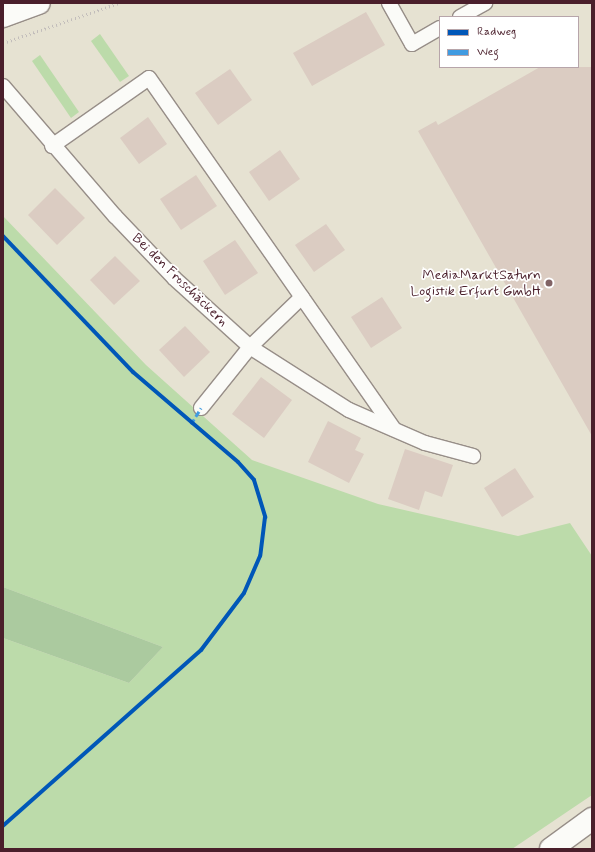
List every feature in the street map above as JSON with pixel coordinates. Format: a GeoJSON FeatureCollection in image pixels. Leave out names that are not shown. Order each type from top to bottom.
{"type":"FeatureCollection","features":[{"type":"Feature","properties":{"kind":"main road"},"geometry":{"type":"LineString","coordinates":[[3,16],[39,3]]}},
{"type":"Feature","properties":{"kind":"main road"},"geometry":{"type":"LineString","coordinates":[[551,849],[592,820]]}},
{"type":"Feature","properties":{"kind":"lane"},"geometry":{"type":"LineString","coordinates":[[389,3],[412,44],[439,29]]}},
{"type":"Feature","properties":{"kind":"lane"},"geometry":{"type":"LineString","coordinates":[[462,16],[485,3]]}},
{"type":"Feature","properties":{"kind":"lane"},"geometry":{"type":"LineString","coordinates":[[52,146],[149,78],[394,429]]}},
{"type":"Feature","properties":{"kind":"lane","name":"Bei den Froschäckern"},"geometry":{"type":"LineString","coordinates":[[3,86],[52,146],[174,278],[250,347],[350,410],[425,442],[473,456]]}},
{"type":"Feature","properties":{"kind":"lane"},"geometry":{"type":"LineString","coordinates":[[201,408],[250,347],[302,297]]}},
{"type":"Feature","properties":{"kind":"path"},"geometry":{"type":"LineString","coordinates":[[3,43],[119,3]]}},
{"type":"Feature","properties":{"kind":"green space"},"geometry":{"type":"Polygon","coordinates":[[[100,34],[129,76],[120,82],[91,41],[100,34]]]}},
{"type":"Feature","properties":{"kind":"green space"},"geometry":{"type":"Polygon","coordinates":[[[40,55],[79,112],[71,118],[32,61],[40,55]]]}},
{"type":"Feature","properties":{"kind":"green space"},"geometry":{"type":"Polygon","coordinates":[[[3,216],[146,365],[252,460],[378,504],[518,536],[570,523],[592,556],[592,795],[512,849],[3,849],[3,638],[129,683],[163,647],[3,587],[3,216]]]}},
{"type":"Feature","properties":{"kind":"green space"},"geometry":{"type":"Polygon","coordinates":[[[3,587],[163,647],[129,683],[3,638],[3,587]]]}},
{"type":"Feature","properties":{"kind":"building"},"geometry":{"type":"Polygon","coordinates":[[[366,12],[385,45],[312,86],[293,53],[366,12]]]}},
{"type":"Feature","properties":{"kind":"building","name":"MediaMarktSaturn Logistik Erfurt GmbH"},"geometry":{"type":"Polygon","coordinates":[[[592,67],[592,436],[418,131],[436,121],[438,125],[538,68],[592,67]]]}},
{"type":"Feature","properties":{"kind":"building"},"geometry":{"type":"Polygon","coordinates":[[[230,69],[252,100],[218,125],[195,93],[230,69]]]}},
{"type":"Feature","properties":{"kind":"building"},"geometry":{"type":"Polygon","coordinates":[[[148,117],[167,144],[139,164],[120,138],[148,117]]]}},
{"type":"Feature","properties":{"kind":"building"},"geometry":{"type":"Polygon","coordinates":[[[280,150],[300,179],[269,201],[249,172],[280,150]]]}},
{"type":"Feature","properties":{"kind":"building"},"geometry":{"type":"Polygon","coordinates":[[[196,175],[217,206],[181,230],[160,199],[196,175]]]}},
{"type":"Feature","properties":{"kind":"building"},"geometry":{"type":"Polygon","coordinates":[[[55,188],[85,218],[57,245],[28,215],[55,188]]]}},
{"type":"Feature","properties":{"kind":"building"},"geometry":{"type":"Polygon","coordinates":[[[326,224],[345,250],[314,272],[295,245],[326,224]]]}},
{"type":"Feature","properties":{"kind":"building"},"geometry":{"type":"Polygon","coordinates":[[[235,240],[258,273],[225,295],[203,261],[235,240]]]}},
{"type":"Feature","properties":{"kind":"building"},"geometry":{"type":"Polygon","coordinates":[[[115,256],[140,281],[114,305],[90,280],[115,256]]]}},
{"type":"Feature","properties":{"kind":"building"},"geometry":{"type":"Polygon","coordinates":[[[382,297],[402,328],[371,348],[351,317],[382,297]]]}},
{"type":"Feature","properties":{"kind":"building"},"geometry":{"type":"Polygon","coordinates":[[[185,326],[210,352],[184,377],[159,350],[185,326]]]}},
{"type":"Feature","properties":{"kind":"building"},"geometry":{"type":"Polygon","coordinates":[[[261,377],[292,400],[264,438],[232,414],[261,377]]]}},
{"type":"Feature","properties":{"kind":"building"},"geometry":{"type":"Polygon","coordinates":[[[328,421],[361,438],[355,450],[364,454],[349,483],[308,462],[328,421]]]}},
{"type":"Feature","properties":{"kind":"building"},"geometry":{"type":"Polygon","coordinates":[[[405,449],[453,465],[442,497],[425,491],[419,510],[388,499],[405,449]]]}},
{"type":"Feature","properties":{"kind":"building"},"geometry":{"type":"Polygon","coordinates":[[[515,468],[534,497],[502,517],[484,488],[515,468]]]}},
{"type":"Feature","properties":{"kind":"marked path"},"geometry":{"type":"LineString","coordinates":[[191,424],[201,408]]}},
{"type":"Feature","properties":{"kind":"cycle path"},"geometry":{"type":"LineString","coordinates":[[3,236],[133,372],[238,462],[254,480],[265,517],[260,556],[244,593],[201,650],[3,826]]}},
{"type":"Feature","properties":{"kind":"place","name":"MediaMarktSaturn Logistik Erfurt GmbH"},"geometry":{"type":"Point","coordinates":[549,283]}}]}
